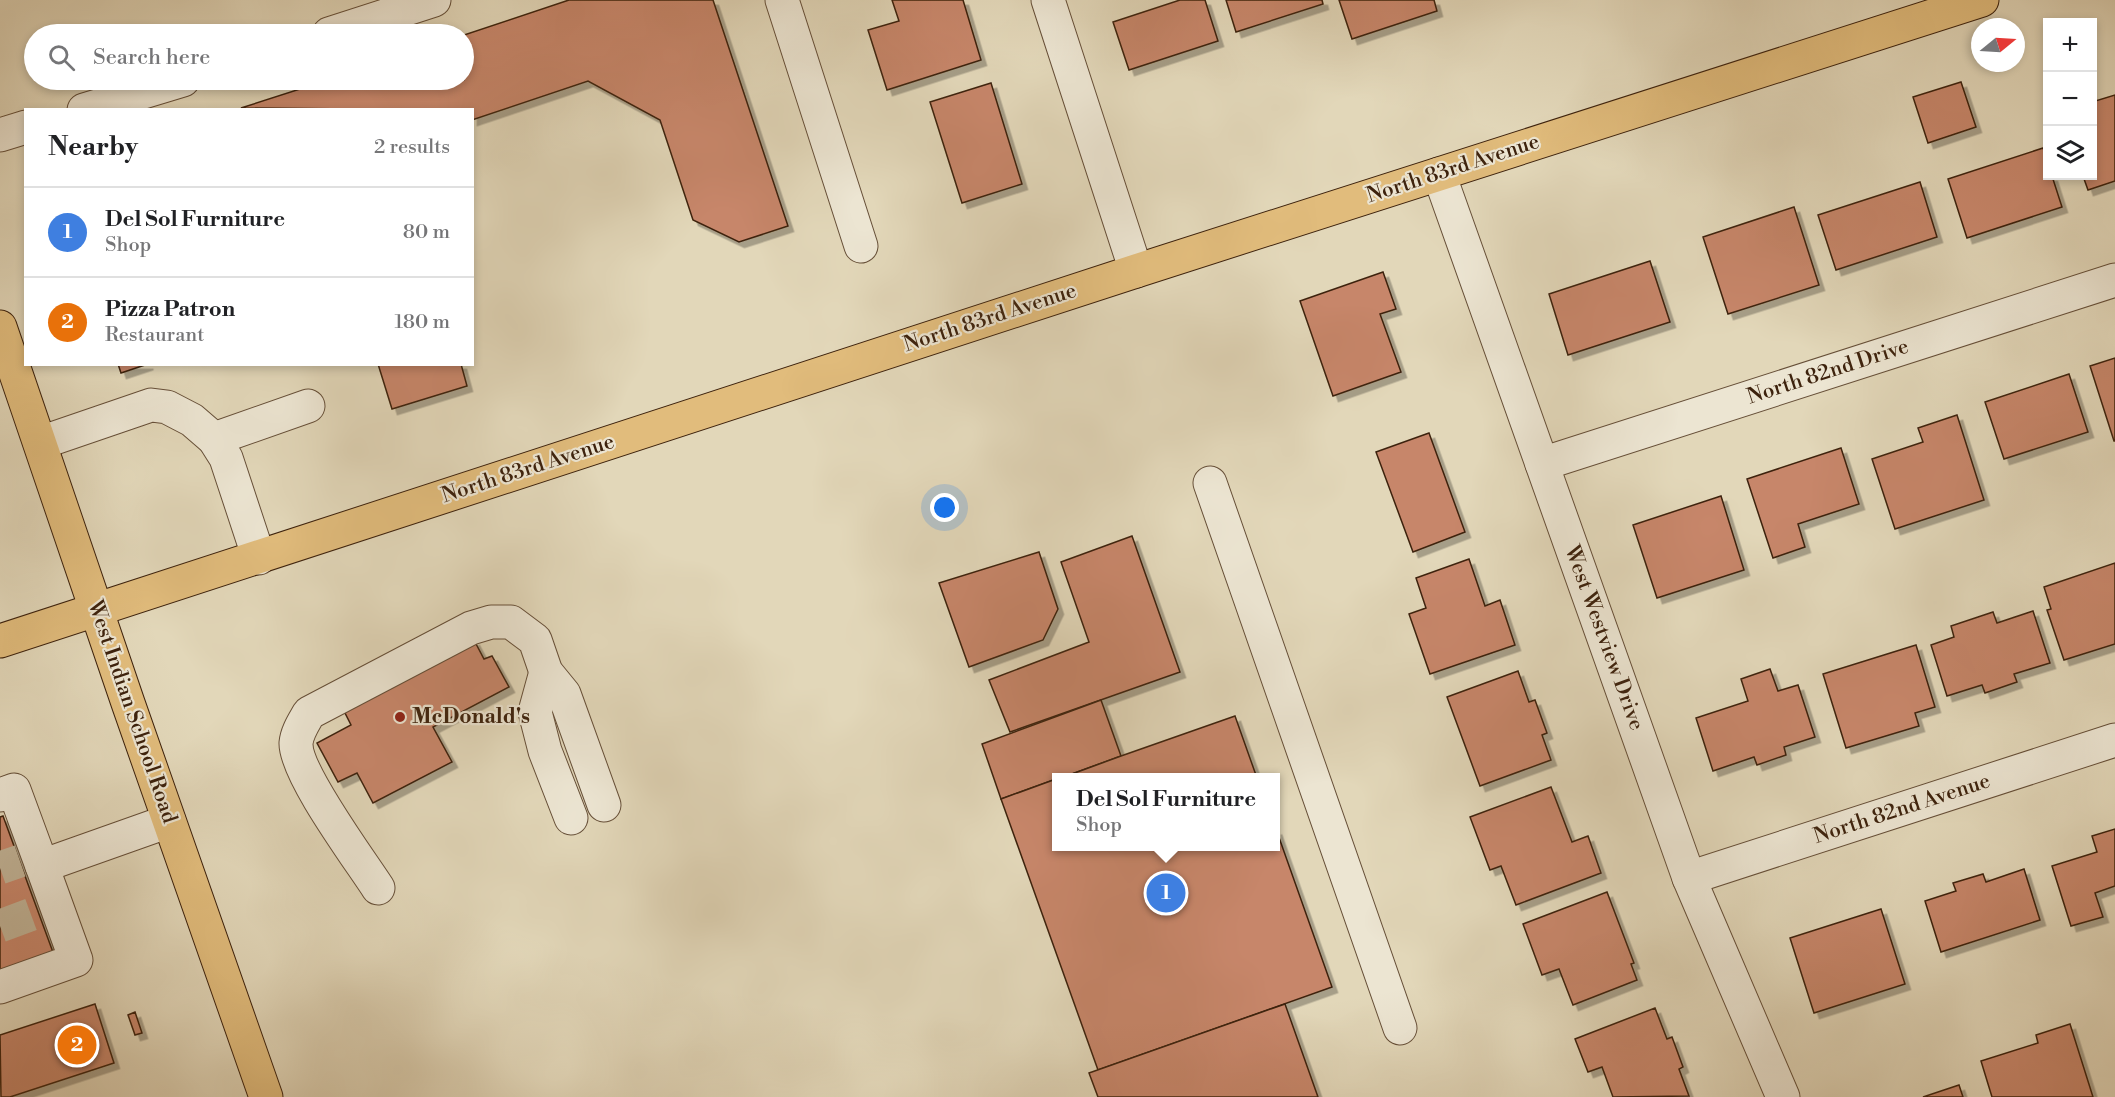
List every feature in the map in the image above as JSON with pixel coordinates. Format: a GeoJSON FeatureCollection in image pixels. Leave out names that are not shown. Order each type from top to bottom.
{"type":"FeatureCollection","features":[{"type":"Feature","properties":{"kind":"main road","name":"North 83rd Avenue"},"geometry":{"type":"LineString","coordinates":[[0,641],[1136,271],[1982,0]]}},
{"type":"Feature","properties":{"kind":"main road","name":"West Indian School Road"},"geometry":{"type":"LineString","coordinates":[[0,327],[266,1097]]}},
{"type":"Feature","properties":{"kind":"street"},"geometry":{"type":"LineString","coordinates":[[782,0],[861,246]]}},
{"type":"Feature","properties":{"kind":"street"},"geometry":{"type":"LineString","coordinates":[[1048,0],[1136,271]]}},
{"type":"Feature","properties":{"kind":"street"},"geometry":{"type":"LineString","coordinates":[[358,24],[421,2]]}},
{"type":"Feature","properties":{"kind":"street"},"geometry":{"type":"LineString","coordinates":[[91,108],[150,90]]}},
{"type":"Feature","properties":{"kind":"street"},"geometry":{"type":"LineString","coordinates":[[0,135],[24,128]]}},
{"type":"Feature","properties":{"kind":"street","name":"West Westview Drive"},"geometry":{"type":"LineString","coordinates":[[1439,174],[1689,878],[1783,1097]]}},
{"type":"Feature","properties":{"kind":"street","name":"North 82nd Drive"},"geometry":{"type":"LineString","coordinates":[[1542,464],[2115,280]]}},
{"type":"Feature","properties":{"kind":"street"},"geometry":{"type":"LineString","coordinates":[[40,442],[151,405],[167,407],[192,420],[214,439],[226,458],[259,558]]}},
{"type":"Feature","properties":{"kind":"street"},"geometry":{"type":"LineString","coordinates":[[214,439],[308,406]]}},
{"type":"Feature","properties":{"kind":"street"},"geometry":{"type":"LineString","coordinates":[[1210,483],[1400,1028]]}},
{"type":"Feature","properties":{"kind":"street"},"geometry":{"type":"LineString","coordinates":[[378,888],[312,789],[296,744],[299,732],[309,713],[471,628],[490,622],[511,622],[535,640],[546,672],[564,694],[604,805]]}},
{"type":"Feature","properties":{"kind":"street"},"geometry":{"type":"LineString","coordinates":[[546,672],[535,712],[545,751],[571,818]]}},
{"type":"Feature","properties":{"kind":"street","name":"North 82nd Avenue"},"geometry":{"type":"LineString","coordinates":[[1689,878],[2115,740]]}},
{"type":"Feature","properties":{"kind":"street"},"geometry":{"type":"LineString","coordinates":[[0,795],[14,790],[47,909],[76,960],[0,987]]}},
{"type":"Feature","properties":{"kind":"street"},"geometry":{"type":"LineString","coordinates":[[33,860],[169,821]]}},
{"type":"Feature","properties":{"kind":"building"},"geometry":{"type":"Polygon","coordinates":[[[569,0],[713,0],[788,226],[739,242],[693,220],[660,120],[588,81],[474,119],[474,108],[241,108],[297,90],[474,90],[474,32],[569,0]]]}},
{"type":"Feature","properties":{"kind":"building"},"geometry":{"type":"Polygon","coordinates":[[[892,0],[963,0],[981,60],[887,90],[868,30],[899,21],[892,0]]]}},
{"type":"Feature","properties":{"kind":"building"},"geometry":{"type":"Polygon","coordinates":[[[1180,0],[1205,0],[1218,41],[1129,70],[1113,22],[1180,0]]]}},
{"type":"Feature","properties":{"kind":"building"},"geometry":{"type":"Polygon","coordinates":[[[1226,0],[1322,0],[1323,4],[1236,32],[1226,0]]]}},
{"type":"Feature","properties":{"kind":"building"},"geometry":{"type":"Polygon","coordinates":[[[1339,0],[1434,0],[1437,11],[1352,39],[1339,0]]]}},
{"type":"Feature","properties":{"kind":"building"},"geometry":{"type":"Polygon","coordinates":[[[1961,82],[1976,127],[1928,143],[1913,97],[1961,82]]]}},
{"type":"Feature","properties":{"kind":"building"},"geometry":{"type":"Polygon","coordinates":[[[991,83],[1022,184],[962,203],[930,102],[991,83]]]}},
{"type":"Feature","properties":{"kind":"building"},"geometry":{"type":"Polygon","coordinates":[[[2115,95],[2115,181],[2088,190],[2084,180],[2097,180],[2097,100],[2115,95]]]}},
{"type":"Feature","properties":{"kind":"building"},"geometry":{"type":"Polygon","coordinates":[[[2043,148],[2043,180],[2053,180],[2062,207],[1967,238],[1948,179],[2043,148]]]}},
{"type":"Feature","properties":{"kind":"building"},"geometry":{"type":"Polygon","coordinates":[[[1920,182],[1937,237],[1836,270],[1818,215],[1920,182]]]}},
{"type":"Feature","properties":{"kind":"building"},"geometry":{"type":"Polygon","coordinates":[[[1794,207],[1819,285],[1728,314],[1703,237],[1794,207]]]}},
{"type":"Feature","properties":{"kind":"building"},"geometry":{"type":"Polygon","coordinates":[[[1650,261],[1670,322],[1568,355],[1549,294],[1650,261]]]}},
{"type":"Feature","properties":{"kind":"building"},"geometry":{"type":"Polygon","coordinates":[[[1383,272],[1396,309],[1380,314],[1401,372],[1333,396],[1300,301],[1383,272]]]}},
{"type":"Feature","properties":{"kind":"building"},"geometry":{"type":"Polygon","coordinates":[[[2115,358],[2115,441],[2114,441],[2090,366],[2115,358]]]}},
{"type":"Feature","properties":{"kind":"building"},"geometry":{"type":"Polygon","coordinates":[[[119,366],[142,366],[121,373],[119,366]]]}},
{"type":"Feature","properties":{"kind":"building"},"geometry":{"type":"Polygon","coordinates":[[[379,366],[462,366],[467,386],[392,409],[379,366]]]}},
{"type":"Feature","properties":{"kind":"building"},"geometry":{"type":"Polygon","coordinates":[[[2069,374],[2088,432],[2004,459],[1985,402],[2069,374]]]}},
{"type":"Feature","properties":{"kind":"building"},"geometry":{"type":"Polygon","coordinates":[[[1957,415],[1984,500],[1895,529],[1872,459],[1923,442],[1918,428],[1957,415]]]}},
{"type":"Feature","properties":{"kind":"building"},"geometry":{"type":"Polygon","coordinates":[[[1429,433],[1465,532],[1413,552],[1376,452],[1429,433]]]}},
{"type":"Feature","properties":{"kind":"building"},"geometry":{"type":"Polygon","coordinates":[[[1841,448],[1859,504],[1798,524],[1805,547],[1773,558],[1747,479],[1841,448]]]}},
{"type":"Feature","properties":{"kind":"building"},"geometry":{"type":"Polygon","coordinates":[[[1721,496],[1744,570],[1657,598],[1633,525],[1721,496]]]}},
{"type":"Feature","properties":{"kind":"building"},"geometry":{"type":"Polygon","coordinates":[[[1132,536],[1180,672],[1010,732],[989,680],[1089,642],[1061,562],[1132,536]]]}},
{"type":"Feature","properties":{"kind":"building"},"geometry":{"type":"Polygon","coordinates":[[[1039,552],[1058,609],[1043,640],[969,667],[939,583],[1039,552]]]}},
{"type":"Feature","properties":{"kind":"building"},"geometry":{"type":"Polygon","coordinates":[[[1469,559],[1485,606],[1500,600],[1515,645],[1430,674],[1409,614],[1426,608],[1416,578],[1469,559]]]}},
{"type":"Feature","properties":{"kind":"building"},"geometry":{"type":"Polygon","coordinates":[[[2115,563],[2115,644],[2064,660],[2047,610],[2051,609],[2044,587],[2115,563]]]}},
{"type":"Feature","properties":{"kind":"building"},"geometry":{"type":"Polygon","coordinates":[[[2033,611],[2050,663],[2014,674],[2017,682],[1985,693],[1982,685],[1947,696],[1931,645],[1954,637],[1951,626],[1993,612],[1997,623],[2033,611]]]}},
{"type":"Feature","properties":{"kind":"building","name":"McDonald's"},"geometry":{"type":"Polygon","coordinates":[[[474,640],[484,659],[492,656],[509,687],[433,727],[452,762],[373,803],[357,773],[338,782],[317,743],[351,725],[343,709],[474,640]]]}},
{"type":"Feature","properties":{"kind":"building"},"geometry":{"type":"Polygon","coordinates":[[[1916,645],[1935,707],[1915,713],[1919,726],[1846,748],[1823,674],[1916,645]]]}},
{"type":"Feature","properties":{"kind":"building"},"geometry":{"type":"Polygon","coordinates":[[[1770,669],[1778,691],[1798,685],[1815,737],[1784,747],[1786,755],[1757,765],[1754,757],[1713,771],[1696,718],[1748,701],[1741,679],[1770,669]]]}},
{"type":"Feature","properties":{"kind":"building"},"geometry":{"type":"Polygon","coordinates":[[[1518,671],[1529,702],[1535,700],[1547,733],[1542,735],[1551,760],[1480,786],[1447,697],[1518,671]]]}},
{"type":"Feature","properties":{"kind":"building"},"geometry":{"type":"Polygon","coordinates":[[[1101,700],[1121,756],[1075,773],[1052,773],[1052,780],[1001,799],[982,744],[1101,700]]]}},
{"type":"Feature","properties":{"kind":"building"},"geometry":{"type":"Polygon","coordinates":[[[1235,716],[1255,773],[1075,773],[1235,716]]]}},
{"type":"Feature","properties":{"kind":"building"},"geometry":{"type":"Polygon","coordinates":[[[1052,780],[1052,851],[1280,851],[1280,840],[1332,987],[1098,1070],[1001,799],[1052,780]]]}},
{"type":"Feature","properties":{"kind":"building"},"geometry":{"type":"Polygon","coordinates":[[[1551,787],[1572,842],[1588,836],[1601,873],[1516,905],[1501,866],[1490,870],[1470,817],[1551,787]]]}},
{"type":"Feature","properties":{"kind":"building"},"geometry":{"type":"Polygon","coordinates":[[[3,816],[54,955],[0,975],[0,817],[3,816]]]}},
{"type":"Feature","properties":{"kind":"building"},"geometry":{"type":"Polygon","coordinates":[[[2115,829],[2115,886],[2095,893],[2103,917],[2071,926],[2052,866],[2097,852],[2092,836],[2115,829]]]}},
{"type":"Feature","properties":{"kind":"building"},"geometry":{"type":"Polygon","coordinates":[[[2024,869],[2040,920],[1941,952],[1925,901],[1956,891],[1953,883],[1983,874],[1986,882],[2024,869]]]}},
{"type":"Feature","properties":{"kind":"building"},"geometry":{"type":"Polygon","coordinates":[[[1607,892],[1634,963],[1631,964],[1637,980],[1573,1005],[1559,969],[1542,975],[1523,924],[1607,892]]]}},
{"type":"Feature","properties":{"kind":"building"},"geometry":{"type":"Polygon","coordinates":[[[1881,909],[1905,984],[1814,1013],[1790,938],[1881,909]]]}},
{"type":"Feature","properties":{"kind":"building"},"geometry":{"type":"Polygon","coordinates":[[[95,1004],[114,1063],[10,1097],[1,1097],[0,1035],[95,1004]]]}},
{"type":"Feature","properties":{"kind":"building"},"geometry":{"type":"Polygon","coordinates":[[[1285,1004],[1318,1097],[1098,1097],[1089,1073],[1285,1004]]]}},
{"type":"Feature","properties":{"kind":"building"},"geometry":{"type":"Polygon","coordinates":[[[1655,1008],[1667,1039],[1672,1037],[1683,1067],[1679,1069],[1689,1096],[1613,1097],[1602,1067],[1588,1072],[1575,1039],[1655,1008]]]}},
{"type":"Feature","properties":{"kind":"building"},"geometry":{"type":"Polygon","coordinates":[[[135,1012],[142,1033],[135,1035],[128,1015],[135,1012]]]}},
{"type":"Feature","properties":{"kind":"building"},"geometry":{"type":"Polygon","coordinates":[[[2070,1024],[2093,1097],[1992,1097],[1981,1061],[2038,1043],[2036,1035],[2070,1024]]]}},
{"type":"Feature","properties":{"kind":"building"},"geometry":{"type":"Polygon","coordinates":[[[1959,1085],[1963,1097],[1923,1097],[1959,1085]]]}},
{"type":"Feature","properties":{"kind":"tunnel"},"geometry":{"type":"LineString","coordinates":[[0,868],[20,861]]}},
{"type":"Feature","properties":{"kind":"tunnel"},"geometry":{"type":"LineString","coordinates":[[0,926],[38,912]]}},
{"type":"Feature","properties":{"kind":"place","name":"McDonald's"},"geometry":{"type":"Point","coordinates":[400,717]}},
{"type":"Feature","properties":{"kind":"place","name":"Del Sol Furniture"},"geometry":{"type":"Point","coordinates":[1166,893]}},
{"type":"Feature","properties":{"kind":"place","name":"Pizza Patron"},"geometry":{"type":"Point","coordinates":[77,1045]}}]}
